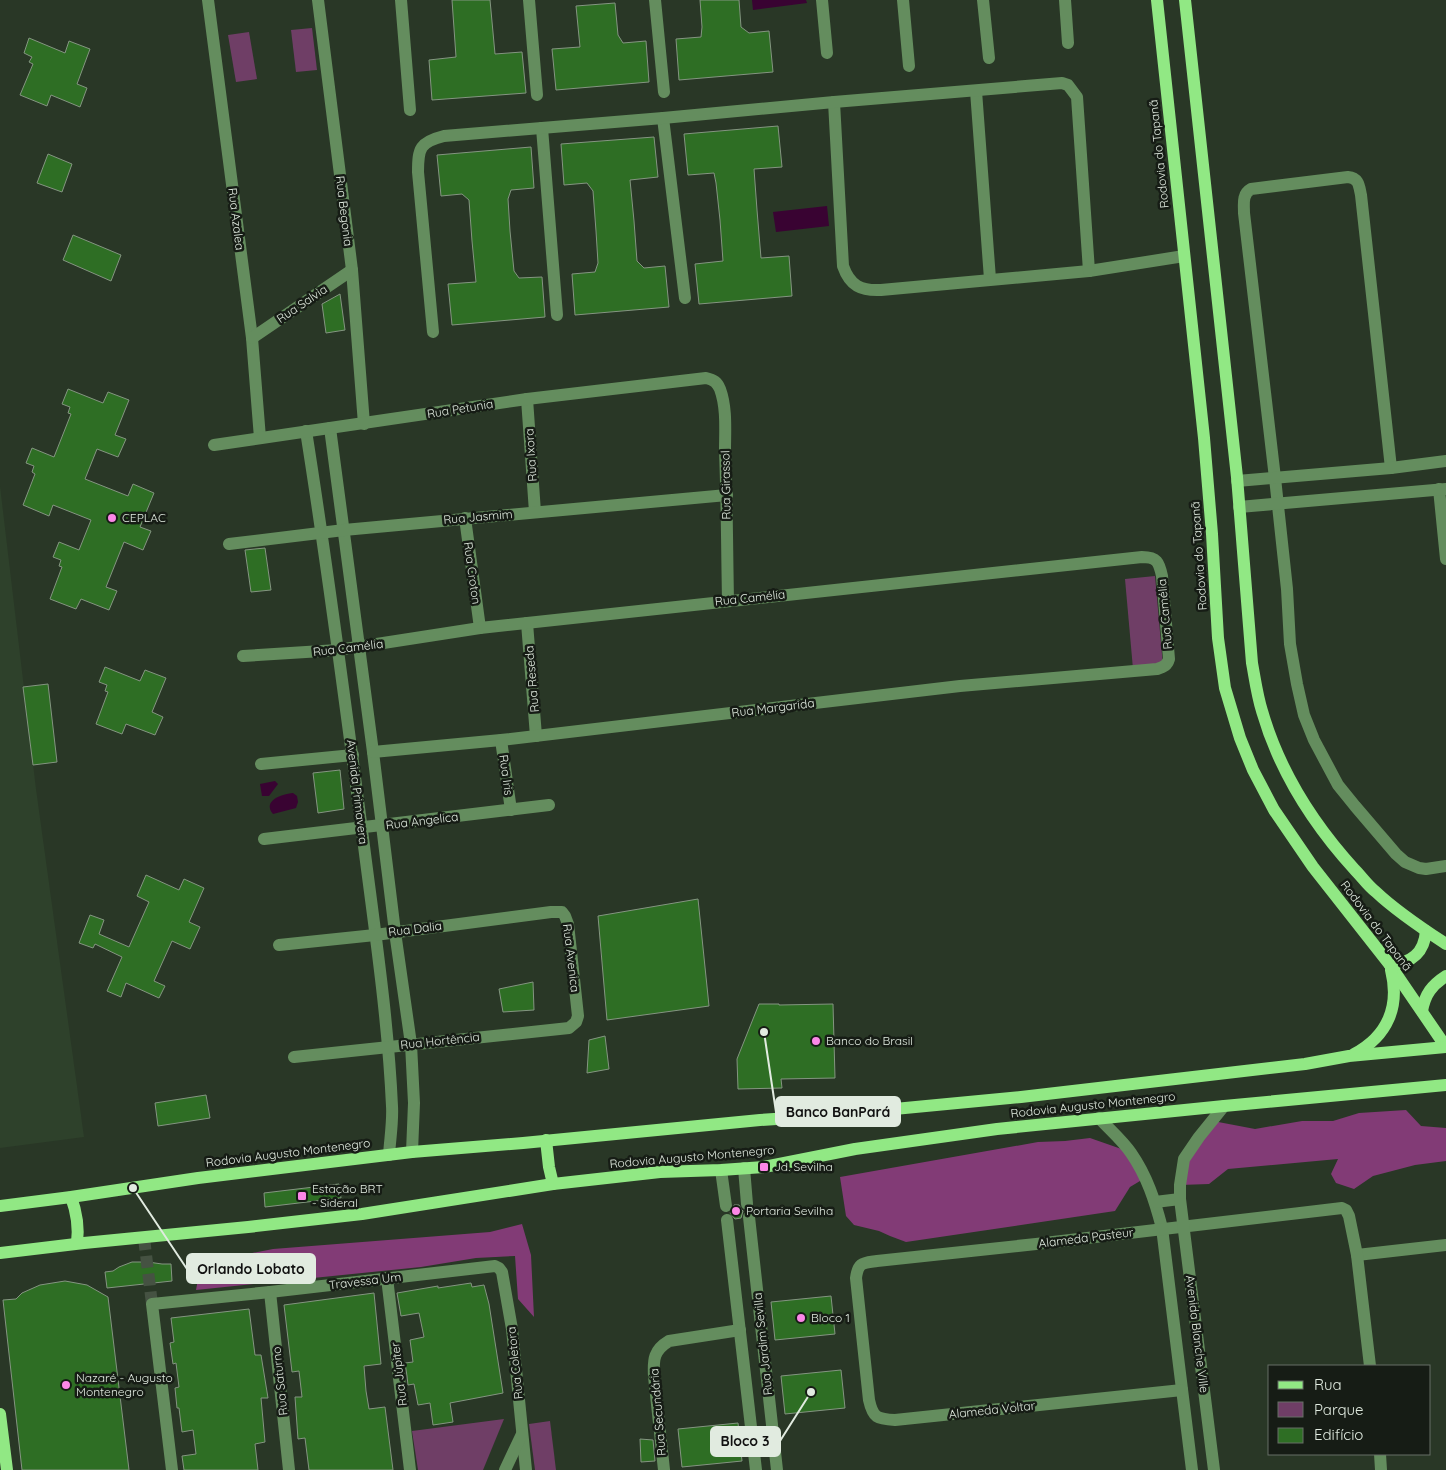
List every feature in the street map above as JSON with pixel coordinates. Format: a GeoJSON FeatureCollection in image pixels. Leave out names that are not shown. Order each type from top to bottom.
{"type":"FeatureCollection","features":[{"type":"Feature","properties":{"kind":"main road","name":"Rodovia do Tapanã"},"geometry":{"type":"LineString","coordinates":[[1157,0],[1204,438],[1221,665],[1225,688],[1240,738],[1253,770],[1274,810],[1313,867],[1390,965],[1446,1047]]}},
{"type":"Feature","properties":{"kind":"main road","name":"Rodovia do Tapanã"},"geometry":{"type":"LineString","coordinates":[[1185,0],[1237,481],[1248,618],[1256,690],[1262,712],[1277,752],[1308,811],[1336,850],[1376,892],[1446,944]]}},
{"type":"Feature","properties":{"kind":"main road"},"geometry":{"type":"LineString","coordinates":[[1349,1056],[1372,1042],[1389,1020],[1394,1002],[1394,984],[1390,965],[1401,964],[1411,960],[1422,947],[1426,931]]}},
{"type":"Feature","properties":{"kind":"main road"},"geometry":{"type":"LineString","coordinates":[[1422,1011],[1430,988],[1446,976]]}},
{"type":"Feature","properties":{"kind":"main road","name":"Rodovia Augusto Montenegro"},"geometry":{"type":"LineString","coordinates":[[0,1206],[198,1178],[412,1152],[1021,1097],[1306,1064],[1349,1056],[1446,1047]]}},
{"type":"Feature","properties":{"kind":"main road","name":"Rodovia Augusto Montenegro"},"geometry":{"type":"LineString","coordinates":[[0,1252],[362,1214],[553,1184],[660,1172],[764,1167],[855,1149],[1099,1118],[1446,1085]]}},
{"type":"Feature","properties":{"kind":"main road"},"geometry":{"type":"LineString","coordinates":[[546,1140],[553,1184]]}},
{"type":"Feature","properties":{"kind":"main road"},"geometry":{"type":"LineString","coordinates":[[71,1197],[78,1221],[77,1244]]}},
{"type":"Feature","properties":{"kind":"main road"},"geometry":{"type":"LineString","coordinates":[[0,1414],[7,1470]]}},
{"type":"Feature","properties":{"kind":"street","name":"Rua Azalea"},"geometry":{"type":"LineString","coordinates":[[208,0],[252,338],[260,438]]}},
{"type":"Feature","properties":{"kind":"street","name":"Rua Begonia"},"geometry":{"type":"LineString","coordinates":[[318,0],[352,270],[364,424]]}},
{"type":"Feature","properties":{"kind":"street"},"geometry":{"type":"LineString","coordinates":[[401,0],[410,110]]}},
{"type":"Feature","properties":{"kind":"street"},"geometry":{"type":"LineString","coordinates":[[529,0],[537,95]]}},
{"type":"Feature","properties":{"kind":"street"},"geometry":{"type":"LineString","coordinates":[[656,0],[664,92]]}},
{"type":"Feature","properties":{"kind":"street"},"geometry":{"type":"LineString","coordinates":[[822,0],[826,53]]}},
{"type":"Feature","properties":{"kind":"street"},"geometry":{"type":"LineString","coordinates":[[903,0],[909,66]]}},
{"type":"Feature","properties":{"kind":"street"},"geometry":{"type":"LineString","coordinates":[[983,0],[988,58]]}},
{"type":"Feature","properties":{"kind":"street"},"geometry":{"type":"LineString","coordinates":[[1065,0],[1068,44]]}},
{"type":"Feature","properties":{"kind":"street"},"geometry":{"type":"LineString","coordinates":[[433,332],[418,157],[420,149],[425,143],[444,136],[1062,83],[1068,85],[1077,97],[1089,271]]}},
{"type":"Feature","properties":{"kind":"street"},"geometry":{"type":"LineString","coordinates":[[976,91],[990,279]]}},
{"type":"Feature","properties":{"kind":"street"},"geometry":{"type":"LineString","coordinates":[[834,102],[843,266],[851,282],[862,289],[881,290],[1089,271],[1184,256]]}},
{"type":"Feature","properties":{"kind":"street"},"geometry":{"type":"LineString","coordinates":[[663,118],[685,298]]}},
{"type":"Feature","properties":{"kind":"street"},"geometry":{"type":"LineString","coordinates":[[542,128],[557,315]]}},
{"type":"Feature","properties":{"kind":"street"},"geometry":{"type":"LineString","coordinates":[[1391,468],[1361,195],[1356,179],[1348,176],[1247,191],[1244,196],[1244,213],[1278,503],[1287,589],[1288,625],[1304,715],[1314,740],[1338,785],[1396,854],[1405,862],[1418,868],[1446,866]]}},
{"type":"Feature","properties":{"kind":"street","name":"Rua Salvia"},"geometry":{"type":"LineString","coordinates":[[252,338],[352,270]]}},
{"type":"Feature","properties":{"kind":"street","name":"Rua Petunia"},"geometry":{"type":"LineString","coordinates":[[214,445],[364,424],[527,398],[706,378]]}},
{"type":"Feature","properties":{"kind":"street","name":"Rua Girassol"},"geometry":{"type":"LineString","coordinates":[[706,378],[716,381],[720,388],[724,408],[728,600]]}},
{"type":"Feature","properties":{"kind":"street","name":"Rua Ixora"},"geometry":{"type":"LineString","coordinates":[[527,398],[535,512]]}},
{"type":"Feature","properties":{"kind":"street","name":"Avenida Primavera"},"geometry":{"type":"LineString","coordinates":[[330,428],[411,1044],[414,1103],[412,1152]]}},
{"type":"Feature","properties":{"kind":"street","name":"Avenida Primavera"},"geometry":{"type":"LineString","coordinates":[[306,431],[323,533],[376,934],[392,1105],[389,1155]]}},
{"type":"Feature","properties":{"kind":"street"},"geometry":{"type":"LineString","coordinates":[[1237,481],[1391,468],[1446,461]]}},
{"type":"Feature","properties":{"kind":"street"},"geometry":{"type":"LineString","coordinates":[[1239,508],[1442,489],[1446,559]]}},
{"type":"Feature","properties":{"kind":"street","name":"Rua Jasmim"},"geometry":{"type":"LineString","coordinates":[[229,544],[464,518],[727,495]]}},
{"type":"Feature","properties":{"kind":"street","name":"Rua Croton"},"geometry":{"type":"LineString","coordinates":[[464,518],[480,628]]}},
{"type":"Feature","properties":{"kind":"street","name":"Rua Camélia"},"geometry":{"type":"LineString","coordinates":[[243,656],[358,648],[480,628],[728,600],[1151,557],[1160,566],[1162,576],[1169,659]]}},
{"type":"Feature","properties":{"kind":"street","name":"Rua Reseda"},"geometry":{"type":"LineString","coordinates":[[527,623],[536,736]]}},
{"type":"Feature","properties":{"kind":"street","name":"Rua Margarida"},"geometry":{"type":"LineString","coordinates":[[373,752],[501,740],[960,686],[1145,671],[1164,667],[1168,664],[1169,659]]}},
{"type":"Feature","properties":{"kind":"street","name":"Rua Iris"},"geometry":{"type":"LineString","coordinates":[[501,740],[511,810]]}},
{"type":"Feature","properties":{"kind":"street"},"geometry":{"type":"LineString","coordinates":[[261,764],[353,755]]}},
{"type":"Feature","properties":{"kind":"street","name":"Rua Angelica"},"geometry":{"type":"LineString","coordinates":[[264,839],[549,805]]}},
{"type":"Feature","properties":{"kind":"street","name":"Rua Dalia"},"geometry":{"type":"LineString","coordinates":[[279,945],[551,912]]}},
{"type":"Feature","properties":{"kind":"street","name":"Rua Avenica"},"geometry":{"type":"LineString","coordinates":[[551,912],[562,912],[568,924],[578,1016]]}},
{"type":"Feature","properties":{"kind":"street","name":"Rua Hortência"},"geometry":{"type":"LineString","coordinates":[[294,1057],[569,1028],[576,1022],[578,1016]]}},
{"type":"Feature","properties":{"kind":"street","name":"Avenida Blanche Ville"},"geometry":{"type":"LineString","coordinates":[[1214,1470],[1183,1226],[1180,1185],[1184,1159],[1224,1106]]}},
{"type":"Feature","properties":{"kind":"street","name":"Avenida Blanche Ville"},"geometry":{"type":"LineString","coordinates":[[1099,1118],[1130,1152],[1145,1178],[1155,1202],[1162,1228],[1191,1464]]}},
{"type":"Feature","properties":{"kind":"street"},"geometry":{"type":"LineString","coordinates":[[744,1168],[747,1204]]}},
{"type":"Feature","properties":{"kind":"street"},"geometry":{"type":"LineString","coordinates":[[721,1170],[726,1206]]}},
{"type":"Feature","properties":{"kind":"street"},"geometry":{"type":"LineString","coordinates":[[1155,1202],[1180,1198]]}},
{"type":"Feature","properties":{"kind":"street","name":"Alameda Pasteur"},"geometry":{"type":"LineString","coordinates":[[864,1344],[856,1278],[857,1269],[862,1264],[877,1260],[1036,1244],[1342,1208],[1346,1210],[1349,1216],[1357,1254]]}},
{"type":"Feature","properties":{"kind":"street","name":"Rua Jardim Sevilla"},"geometry":{"type":"LineString","coordinates":[[749,1217],[777,1470]]}},
{"type":"Feature","properties":{"kind":"street","name":"Rua Jardim Sevilla"},"geometry":{"type":"LineString","coordinates":[[727,1220],[756,1470]]}},
{"type":"Feature","properties":{"kind":"street"},"geometry":{"type":"LineString","coordinates":[[729,1235],[735,1240],[751,1236]]}},
{"type":"Feature","properties":{"kind":"street"},"geometry":{"type":"LineString","coordinates":[[1370,1365],[1357,1254],[1446,1245]]}},
{"type":"Feature","properties":{"kind":"street","name":"Travessa Um"},"geometry":{"type":"LineString","coordinates":[[172,1470],[152,1304],[489,1266]]}},
{"type":"Feature","properties":{"kind":"street","name":"Rua Coletora"},"geometry":{"type":"LineString","coordinates":[[489,1266],[499,1268],[506,1287],[526,1470]]}},
{"type":"Feature","properties":{"kind":"street","name":"Rua Júpiter"},"geometry":{"type":"LineString","coordinates":[[387,1278],[410,1470]]}},
{"type":"Feature","properties":{"kind":"street","name":"Rua Saturno"},"geometry":{"type":"LineString","coordinates":[[270,1292],[289,1470]]}},
{"type":"Feature","properties":{"kind":"street","name":"Rua Secundária"},"geometry":{"type":"LineString","coordinates":[[664,1470],[653,1364],[656,1355],[661,1346],[670,1341],[740,1330]]}},
{"type":"Feature","properties":{"kind":"street","name":"Alameda Voltar"},"geometry":{"type":"LineString","coordinates":[[864,1344],[871,1410],[878,1418],[885,1420],[1182,1390]]}},
{"type":"Feature","properties":{"kind":"street"},"geometry":{"type":"LineString","coordinates":[[505,1470],[522,1434]]}},
{"type":"Feature","properties":{"kind":"street"},"geometry":{"type":"LineString","coordinates":[[1380,1455],[1381,1470]]}},
{"type":"Feature","properties":{"kind":"street"},"geometry":{"type":"LineString","coordinates":[[1191,1464],[1213,1457]]}},
{"type":"Feature","properties":{"kind":"shaded area"},"geometry":{"type":"Polygon","coordinates":[[[752,0],[806,0],[807,3],[753,10],[752,0]]]}},
{"type":"Feature","properties":{"kind":"shaded area"},"geometry":{"type":"Polygon","coordinates":[[[827,206],[829,226],[776,232],[773,212],[827,206]]]}},
{"type":"Feature","properties":{"kind":"shaded area"},"geometry":{"type":"Polygon","coordinates":[[[0,486],[36,789],[84,1137],[0,1148],[0,486]]]}},
{"type":"Feature","properties":{"kind":"shaded area"},"geometry":{"type":"Polygon","coordinates":[[[275,781],[278,784],[269,796],[262,796],[260,784],[275,781]]]}},
{"type":"Feature","properties":{"kind":"shaded area"},"geometry":{"type":"Polygon","coordinates":[[[293,793],[297,796],[296,808],[273,814],[270,809],[271,802],[278,797],[293,793]]]}},
{"type":"Feature","properties":{"kind":"shaded area"},"geometry":{"type":"Polygon","coordinates":[[[1406,1110],[1421,1126],[1446,1128],[1446,1161],[1415,1165],[1373,1176],[1354,1189],[1336,1183],[1331,1174],[1338,1159],[1228,1169],[1209,1184],[1180,1185],[1184,1159],[1213,1121],[1255,1129],[1302,1121],[1333,1121],[1359,1113],[1406,1110]]]}},
{"type":"Feature","properties":{"kind":"shaded area"},"geometry":{"type":"Polygon","coordinates":[[[1090,1138],[1130,1152],[1145,1178],[1130,1187],[1115,1211],[906,1242],[879,1231],[854,1225],[846,1216],[840,1177],[1038,1142],[1090,1138]]]}},
{"type":"Feature","properties":{"kind":"shaded area"},"geometry":{"type":"Polygon","coordinates":[[[522,1224],[531,1255],[534,1317],[518,1299],[515,1256],[476,1258],[421,1267],[196,1290],[201,1263],[273,1249],[490,1232],[522,1224]]]}},
{"type":"Feature","properties":{"kind":"green space"},"geometry":{"type":"Polygon","coordinates":[[[312,28],[317,70],[296,72],[291,30],[312,28]]]}},
{"type":"Feature","properties":{"kind":"green space"},"geometry":{"type":"Polygon","coordinates":[[[249,32],[257,79],[236,82],[228,35],[249,32]]]}},
{"type":"Feature","properties":{"kind":"green space"},"geometry":{"type":"Polygon","coordinates":[[[1155,576],[1163,666],[1133,669],[1125,579],[1155,576]]]}},
{"type":"Feature","properties":{"kind":"green space"},"geometry":{"type":"Polygon","coordinates":[[[504,1419],[483,1470],[418,1470],[412,1431],[504,1419]]]}},
{"type":"Feature","properties":{"kind":"green space"},"geometry":{"type":"Polygon","coordinates":[[[550,1421],[556,1470],[535,1470],[529,1424],[550,1421]]]}},
{"type":"Feature","properties":{"kind":"building"},"geometry":{"type":"Polygon","coordinates":[[[452,0],[490,0],[495,54],[522,52],[526,93],[432,100],[429,60],[456,57],[452,0]]]}},
{"type":"Feature","properties":{"kind":"building"},"geometry":{"type":"Polygon","coordinates":[[[700,0],[739,0],[741,27],[749,33],[769,31],[773,72],[679,80],[676,39],[701,37],[700,0]]]}},
{"type":"Feature","properties":{"kind":"building"},"geometry":{"type":"Polygon","coordinates":[[[615,3],[618,35],[623,43],[646,41],[649,82],[556,90],[552,49],[580,47],[576,6],[615,3]]]}},
{"type":"Feature","properties":{"kind":"building"},"geometry":{"type":"Polygon","coordinates":[[[29,38],[65,53],[69,41],[90,49],[77,84],[87,88],[80,107],[51,95],[47,106],[20,95],[33,64],[29,62],[32,57],[24,53],[29,38]]]}},
{"type":"Feature","properties":{"kind":"building"},"geometry":{"type":"Polygon","coordinates":[[[778,126],[782,167],[754,169],[757,210],[761,258],[789,256],[792,296],[699,304],[695,264],[723,261],[720,220],[714,173],[688,175],[684,134],[778,126]]]}},
{"type":"Feature","properties":{"kind":"building"},"geometry":{"type":"Polygon","coordinates":[[[654,137],[658,177],[630,180],[637,261],[644,268],[665,266],[669,307],[575,315],[572,274],[595,272],[598,263],[593,191],[587,183],[564,185],[561,144],[654,137]]]}},
{"type":"Feature","properties":{"kind":"building"},"geometry":{"type":"Polygon","coordinates":[[[531,147],[534,188],[511,190],[508,199],[510,231],[514,271],[519,278],[542,277],[545,317],[452,325],[448,284],[476,282],[469,200],[462,194],[441,196],[437,155],[531,147]]]}},
{"type":"Feature","properties":{"kind":"building"},"geometry":{"type":"Polygon","coordinates":[[[48,154],[72,164],[62,192],[37,183],[48,154]]]}},
{"type":"Feature","properties":{"kind":"building"},"geometry":{"type":"Polygon","coordinates":[[[73,235],[121,255],[111,281],[63,260],[73,235]]]}},
{"type":"Feature","properties":{"kind":"building"},"geometry":{"type":"Polygon","coordinates":[[[340,294],[345,330],[326,333],[322,304],[340,294]]]}},
{"type":"Feature","properties":{"kind":"building"},"geometry":{"type":"Polygon","coordinates":[[[68,389],[103,403],[108,392],[129,400],[115,435],[126,439],[118,457],[97,449],[85,479],[128,496],[133,484],[154,493],[140,527],[151,531],[143,550],[124,542],[106,587],[117,591],[109,610],[81,599],[76,609],[50,599],[62,567],[59,566],[61,560],[53,557],[59,542],[79,550],[91,520],[53,505],[49,516],[23,505],[35,474],[32,472],[34,466],[26,463],[32,448],[54,457],[71,414],[68,413],[70,407],[62,404],[68,389]]]}},
{"type":"Feature","properties":{"kind":"building"},"geometry":{"type":"Polygon","coordinates":[[[265,548],[271,590],[251,592],[245,550],[265,548]]]}},
{"type":"Feature","properties":{"kind":"building"},"geometry":{"type":"Polygon","coordinates":[[[105,667],[140,681],[145,670],[166,678],[152,712],[163,717],[155,735],[126,724],[122,734],[96,724],[108,692],[105,691],[107,685],[99,682],[105,667]]]}},
{"type":"Feature","properties":{"kind":"building"},"geometry":{"type":"Polygon","coordinates":[[[48,684],[57,762],[33,765],[23,687],[48,684]]]}},
{"type":"Feature","properties":{"kind":"building"},"geometry":{"type":"Polygon","coordinates":[[[340,770],[344,809],[318,813],[313,773],[340,770]]]}},
{"type":"Feature","properties":{"kind":"building"},"geometry":{"type":"Polygon","coordinates":[[[146,875],[179,890],[184,879],[204,888],[189,922],[200,927],[190,949],[172,941],[154,981],[165,986],[159,998],[126,983],[121,997],[107,991],[122,957],[95,944],[93,948],[79,943],[90,915],[104,920],[99,934],[129,947],[149,902],[137,896],[146,875]]]}},
{"type":"Feature","properties":{"kind":"building"},"geometry":{"type":"Polygon","coordinates":[[[698,899],[709,1006],[607,1020],[598,916],[698,899]]]}},
{"type":"Feature","properties":{"kind":"building"},"geometry":{"type":"Polygon","coordinates":[[[533,982],[534,1010],[503,1012],[499,989],[533,982]]]}},
{"type":"Feature","properties":{"kind":"building"},"geometry":{"type":"Polygon","coordinates":[[[759,1004],[833,1004],[835,1078],[781,1079],[782,1088],[738,1089],[737,1059],[759,1004]]]}},
{"type":"Feature","properties":{"kind":"building"},"geometry":{"type":"Polygon","coordinates":[[[605,1036],[609,1069],[587,1073],[589,1040],[605,1036]]]}},
{"type":"Feature","properties":{"kind":"building"},"geometry":{"type":"Polygon","coordinates":[[[206,1095],[210,1118],[158,1126],[155,1103],[206,1095]]]}},
{"type":"Feature","properties":{"kind":"building","name":"Estação BRT - Sideral"},"geometry":{"type":"Polygon","coordinates":[[[339,1184],[341,1198],[265,1207],[264,1193],[339,1184]]]}},
{"type":"Feature","properties":{"kind":"building"},"geometry":{"type":"Polygon","coordinates":[[[734,1205],[739,1205],[743,1211],[741,1218],[735,1219],[730,1213],[734,1205]]]}},
{"type":"Feature","properties":{"kind":"building"},"geometry":{"type":"Polygon","coordinates":[[[132,1262],[171,1264],[172,1281],[107,1288],[105,1272],[113,1271],[132,1262]]]}},
{"type":"Feature","properties":{"kind":"building","name":"Nazaré - Augusto Montenegro"},"geometry":{"type":"Polygon","coordinates":[[[65,1281],[87,1285],[108,1297],[129,1470],[22,1470],[3,1300],[16,1299],[22,1293],[40,1285],[65,1281]]]}},
{"type":"Feature","properties":{"kind":"building"},"geometry":{"type":"Polygon","coordinates":[[[471,1283],[472,1287],[484,1285],[489,1304],[503,1393],[450,1403],[453,1422],[433,1425],[430,1403],[418,1405],[414,1384],[408,1385],[405,1363],[413,1362],[410,1340],[424,1337],[419,1313],[401,1316],[397,1293],[471,1283]]]}},
{"type":"Feature","properties":{"kind":"building"},"geometry":{"type":"Polygon","coordinates":[[[374,1293],[381,1364],[364,1366],[366,1391],[369,1409],[385,1407],[393,1470],[309,1470],[305,1438],[298,1439],[295,1397],[302,1397],[299,1371],[292,1372],[284,1305],[374,1293]]]}},
{"type":"Feature","properties":{"kind":"building","name":"Bloco 1"},"geometry":{"type":"Polygon","coordinates":[[[831,1296],[835,1334],[775,1340],[771,1302],[831,1296]]]}},
{"type":"Feature","properties":{"kind":"building"},"geometry":{"type":"Polygon","coordinates":[[[249,1309],[255,1355],[261,1355],[268,1398],[261,1398],[265,1442],[255,1444],[258,1470],[184,1470],[182,1456],[196,1454],[193,1430],[182,1432],[179,1408],[177,1408],[175,1388],[179,1387],[176,1363],[173,1364],[170,1343],[174,1342],[171,1318],[249,1309]]]}},
{"type":"Feature","properties":{"kind":"building"},"geometry":{"type":"Polygon","coordinates":[[[841,1370],[845,1408],[785,1414],[781,1376],[841,1370]]]}},
{"type":"Feature","properties":{"kind":"building"},"geometry":{"type":"Polygon","coordinates":[[[738,1423],[742,1461],[682,1467],[678,1429],[738,1423]]]}},
{"type":"Feature","properties":{"kind":"building"},"geometry":{"type":"Polygon","coordinates":[[[640,1439],[653,1440],[655,1461],[641,1462],[640,1439]]]}},
{"type":"Feature","properties":{"kind":"tunnel"},"geometry":{"type":"LineString","coordinates":[[144,1238],[152,1304]]}},
{"type":"Feature","properties":{"kind":"place","name":"CEPLAC"},"geometry":{"type":"Point","coordinates":[112,518]}},
{"type":"Feature","properties":{"kind":"place","name":"Banco BanPará"},"geometry":{"type":"Point","coordinates":[764,1032]}},
{"type":"Feature","properties":{"kind":"place","name":"Banco do Brasil"},"geometry":{"type":"Point","coordinates":[816,1041]}},
{"type":"Feature","properties":{"kind":"place","name":"Jd. Sevilha"},"geometry":{"type":"Point","coordinates":[764,1167]}},
{"type":"Feature","properties":{"kind":"place","name":"Orlando Lobato"},"geometry":{"type":"Point","coordinates":[133,1188]}},
{"type":"Feature","properties":{"kind":"place","name":"Estação BRT - Sideral"},"geometry":{"type":"Point","coordinates":[302,1196]}},
{"type":"Feature","properties":{"kind":"place","name":"Portaria Sevilha"},"geometry":{"type":"Point","coordinates":[736,1211]}},
{"type":"Feature","properties":{"kind":"place","name":"Bloco 1"},"geometry":{"type":"Point","coordinates":[801,1318]}},
{"type":"Feature","properties":{"kind":"place","name":"Nazaré - Augusto Montenegro"},"geometry":{"type":"Point","coordinates":[66,1385]}},
{"type":"Feature","properties":{"kind":"place","name":"Bloco 3"},"geometry":{"type":"Point","coordinates":[811,1392]}}]}
